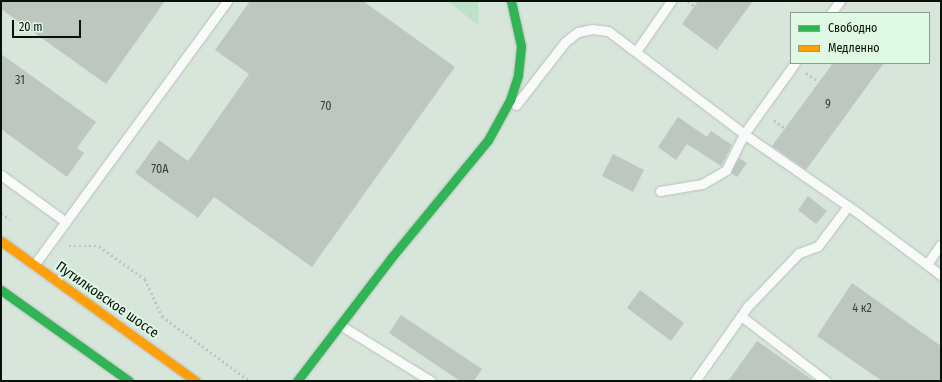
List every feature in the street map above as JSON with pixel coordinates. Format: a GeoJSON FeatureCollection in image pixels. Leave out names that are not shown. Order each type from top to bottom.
{"type":"FeatureCollection","features":[{"type":"Feature","properties":{"kind":"street"},"geometry":{"type":"LineString","coordinates":[[297,381],[391,258],[488,140],[510,100],[518,74],[521,46],[510,1]]}},
{"type":"Feature","properties":{"kind":"street","name":"Путилковское шоссе"},"geometry":{"type":"LineString","coordinates":[[1,241],[196,381]]}},
{"type":"Feature","properties":{"kind":"street"},"geometry":{"type":"LineString","coordinates":[[1,290],[129,381]]}},
{"type":"Feature","properties":{"kind":"lane"},"geometry":{"type":"LineString","coordinates":[[34,265],[227,1]]}},
{"type":"Feature","properties":{"kind":"lane"},"geometry":{"type":"LineString","coordinates":[[637,50],[671,1]]}},
{"type":"Feature","properties":{"kind":"lane"},"geometry":{"type":"LineString","coordinates":[[832,12],[840,1]]}},
{"type":"Feature","properties":{"kind":"lane"},"geometry":{"type":"LineString","coordinates":[[488,140],[565,42],[578,32],[592,29],[608,31],[637,50],[744,134],[848,206],[941,275]]}},
{"type":"Feature","properties":{"kind":"lane"},"geometry":{"type":"LineString","coordinates":[[660,191],[702,184],[726,170],[744,134],[794,64]]}},
{"type":"Feature","properties":{"kind":"lane"},"geometry":{"type":"LineString","coordinates":[[1,175],[66,222]]}},
{"type":"Feature","properties":{"kind":"lane"},"geometry":{"type":"LineString","coordinates":[[695,381],[741,316],[799,253],[818,246],[848,206]]}},
{"type":"Feature","properties":{"kind":"lane"},"geometry":{"type":"LineString","coordinates":[[927,264],[941,244]]}},
{"type":"Feature","properties":{"kind":"lane"},"geometry":{"type":"LineString","coordinates":[[741,316],[817,378],[826,381]]}},
{"type":"Feature","properties":{"kind":"lane"},"geometry":{"type":"LineString","coordinates":[[340,325],[431,381]]}},
{"type":"Feature","properties":{"kind":"path"},"geometry":{"type":"LineString","coordinates":[[688,1],[695,6]]}},
{"type":"Feature","properties":{"kind":"path"},"geometry":{"type":"LineString","coordinates":[[1,213],[13,221]]}},
{"type":"Feature","properties":{"kind":"path"},"geometry":{"type":"LineString","coordinates":[[48,246],[99,246],[145,279],[162,316],[250,381]]}},
{"type":"Feature","properties":{"kind":"green space"},"geometry":{"type":"Polygon","coordinates":[[[448,1],[478,1],[479,26],[448,1]]]}},
{"type":"Feature","properties":{"kind":"building"},"geometry":{"type":"Polygon","coordinates":[[[1,1],[165,1],[106,84],[1,9],[1,1]]]}},
{"type":"Feature","properties":{"kind":"building"},"geometry":{"type":"Polygon","coordinates":[[[250,1],[363,1],[455,67],[312,267],[214,197],[198,218],[135,173],[159,140],[188,161],[249,74],[215,50],[250,1]]]}},
{"type":"Feature","properties":{"kind":"building"},"geometry":{"type":"Polygon","coordinates":[[[698,1],[753,1],[717,50],[682,24],[698,1]]]}},
{"type":"Feature","properties":{"kind":"building"},"geometry":{"type":"Polygon","coordinates":[[[1,54],[96,122],[77,148],[84,153],[67,177],[1,129],[1,54]]]}},
{"type":"Feature","properties":{"kind":"building"},"geometry":{"type":"Polygon","coordinates":[[[832,64],[883,64],[806,170],[772,146],[832,64]]]}},
{"type":"Feature","properties":{"kind":"building"},"geometry":{"type":"Polygon","coordinates":[[[678,117],[707,137],[711,131],[732,145],[721,166],[687,144],[676,160],[658,147],[678,117]]]}},
{"type":"Feature","properties":{"kind":"building"},"geometry":{"type":"Polygon","coordinates":[[[613,154],[644,170],[633,192],[602,176],[613,154]]]}},
{"type":"Feature","properties":{"kind":"building"},"geometry":{"type":"Polygon","coordinates":[[[739,158],[747,163],[737,177],[731,173],[739,158]]]}},
{"type":"Feature","properties":{"kind":"building"},"geometry":{"type":"Polygon","coordinates":[[[808,196],[827,211],[816,224],[798,210],[808,196]]]}},
{"type":"Feature","properties":{"kind":"building"},"geometry":{"type":"Polygon","coordinates":[[[852,283],[941,346],[941,381],[882,381],[817,336],[852,283]]]}},
{"type":"Feature","properties":{"kind":"building"},"geometry":{"type":"Polygon","coordinates":[[[640,290],[684,323],[671,341],[627,308],[640,290]]]}},
{"type":"Feature","properties":{"kind":"building"},"geometry":{"type":"Polygon","coordinates":[[[401,315],[482,369],[474,381],[460,381],[389,333],[401,315]]]}},
{"type":"Feature","properties":{"kind":"building"},"geometry":{"type":"Polygon","coordinates":[[[757,341],[814,381],[728,381],[757,341]]]}},
{"type":"Feature","properties":{"kind":"traffic: fast"},"geometry":{"type":"LineString","coordinates":[[297,381],[391,258],[488,140],[510,100],[518,75],[521,46],[511,1]]}},
{"type":"Feature","properties":{"kind":"traffic: fast"},"geometry":{"type":"LineString","coordinates":[[1,290],[129,381]]}},
{"type":"Feature","properties":{"kind":"traffic: slow"},"geometry":{"type":"LineString","coordinates":[[1,241],[196,381]]}}]}
